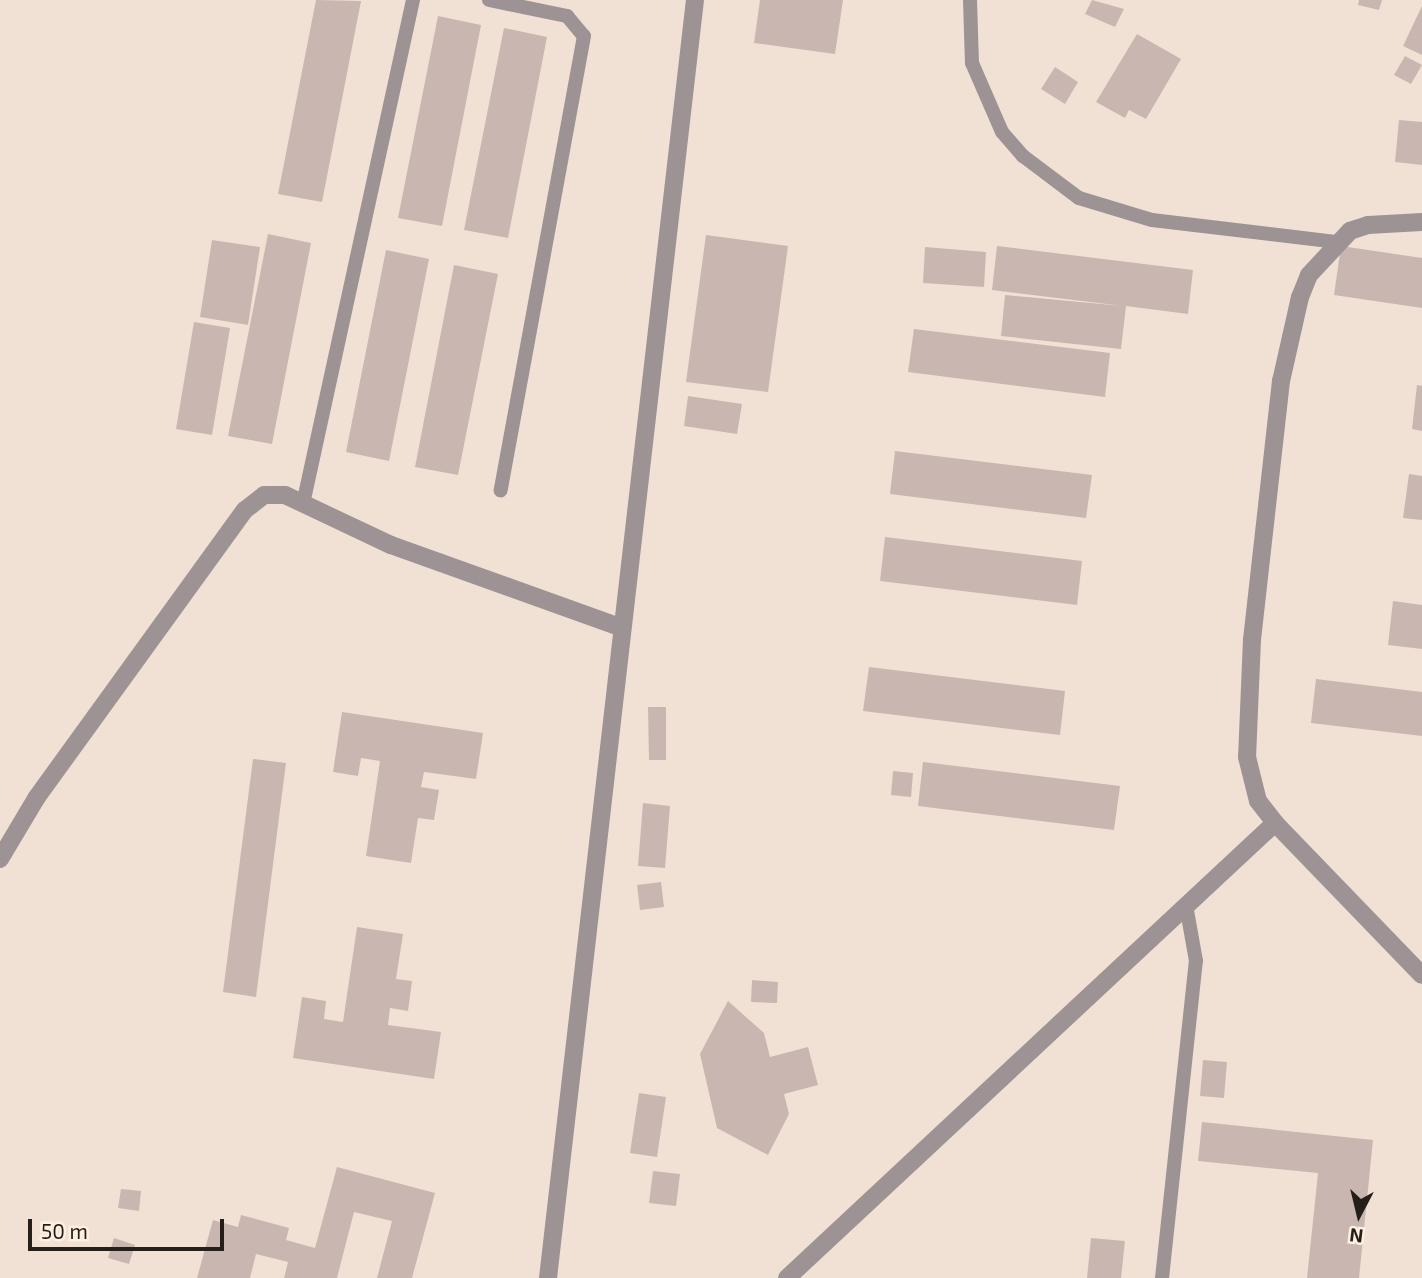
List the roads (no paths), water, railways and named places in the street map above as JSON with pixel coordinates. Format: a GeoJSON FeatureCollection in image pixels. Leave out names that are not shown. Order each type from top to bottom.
{"type":"FeatureCollection","features":[{"type":"Feature","properties":{"kind":"street"},"geometry":{"type":"LineString","coordinates":[[548,1278],[620,628],[695,0]]}},
{"type":"Feature","properties":{"kind":"street"},"geometry":{"type":"LineString","coordinates":[[1422,222],[1368,225],[1336,242],[1309,275],[1292,325],[1252,639],[1248,769],[1258,801],[1275,823],[1422,975]]}},
{"type":"Feature","properties":{"kind":"street"},"geometry":{"type":"LineString","coordinates":[[0,859],[37,797],[245,510],[264,495],[285,495],[391,545],[620,628]]}},
{"type":"Feature","properties":{"kind":"street"},"geometry":{"type":"LineString","coordinates":[[787,1278],[1275,823]]}},
{"type":"Feature","properties":{"kind":"lane"},"geometry":{"type":"LineString","coordinates":[[303,504],[413,0]]}},
{"type":"Feature","properties":{"kind":"lane"},"geometry":{"type":"LineString","coordinates":[[489,0],[567,16],[584,36],[501,490]]}},
{"type":"Feature","properties":{"kind":"lane"},"geometry":{"type":"LineString","coordinates":[[970,0],[972,63],[1002,132],[1023,156],[1079,198],[1152,220],[1336,242]]}},
{"type":"Feature","properties":{"kind":"lane"},"geometry":{"type":"LineString","coordinates":[[1162,1278],[1196,961],[1186,905]]}}]}
